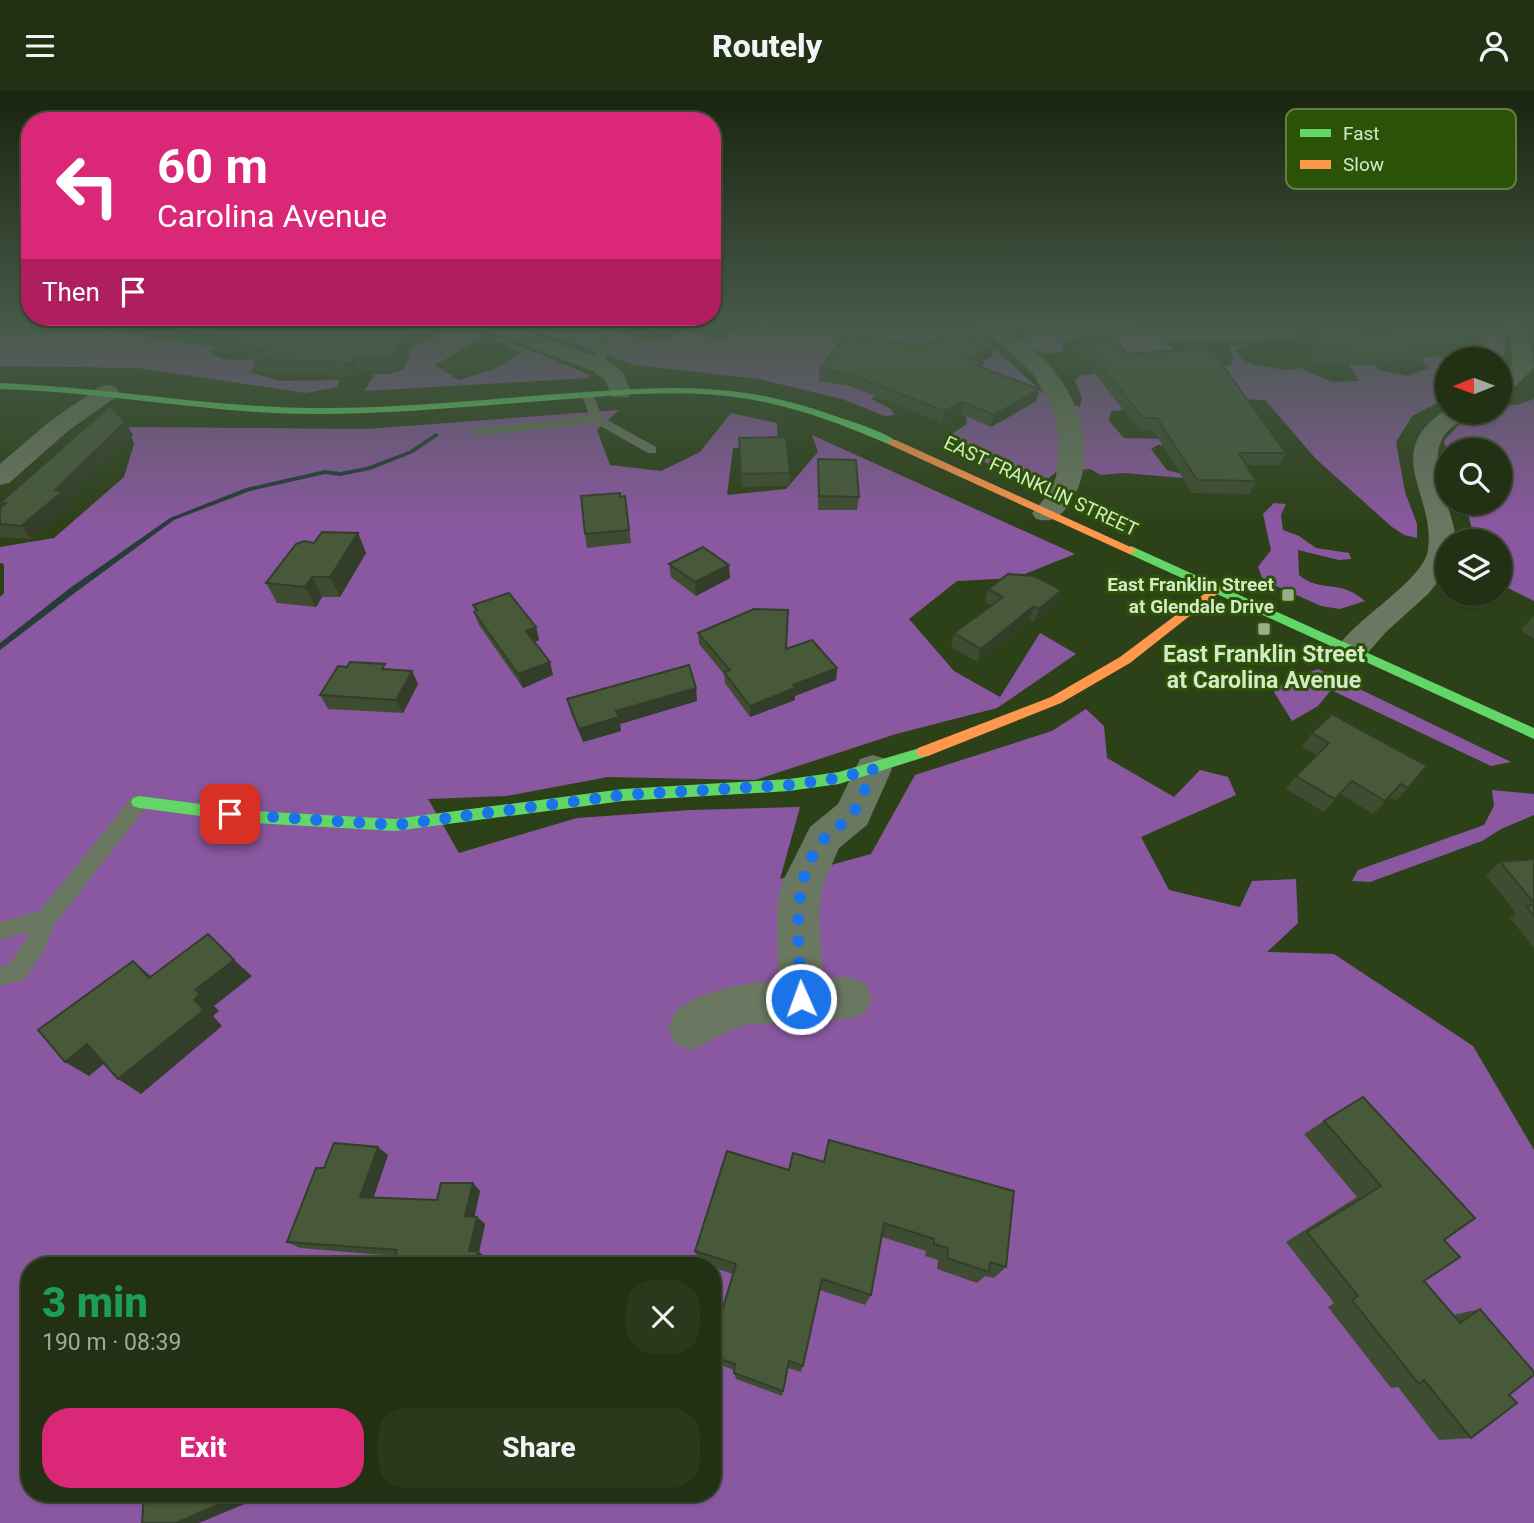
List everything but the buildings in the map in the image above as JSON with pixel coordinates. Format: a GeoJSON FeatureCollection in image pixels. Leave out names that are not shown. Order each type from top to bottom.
{"type":"FeatureCollection","features":[{"type":"Feature","properties":{"kind":"main road","name":"EAST FRANKLIN STREET"},"geometry":{"type":"LineString","coordinates":[[69,390],[234,407],[310,411],[620,392],[687,391],[737,394],[812,411],[861,428],[1216,589],[1353,647],[1534,734]]}},
{"type":"Feature","properties":{"kind":"main road"},"geometry":{"type":"LineString","coordinates":[[139,802],[254,817],[395,825],[623,795],[789,785],[839,778],[996,727],[1056,700],[1125,660],[1216,589]]}},
{"type":"Feature","properties":{"kind":"street"},"geometry":{"type":"LineString","coordinates":[[1046,513],[1062,501],[1070,470],[1072,442],[1069,417],[1057,390]]}},
{"type":"Feature","properties":{"kind":"street"},"geometry":{"type":"LineString","coordinates":[[1,475],[59,426],[108,392]]}},
{"type":"Feature","properties":{"kind":"street"},"geometry":{"type":"LineString","coordinates":[[1353,647],[1364,631],[1425,582],[1439,559],[1441,537],[1428,482],[1426,444],[1440,424]]}},
{"type":"Feature","properties":{"kind":"street"},"geometry":{"type":"LineString","coordinates":[[801,999],[798,910],[802,885],[811,860],[824,838],[853,814],[873,769]]}},
{"type":"Feature","properties":{"kind":"street"},"geometry":{"type":"LineString","coordinates":[[692,1028],[718,1012],[746,1004],[849,998]]}},
{"type":"Feature","properties":{"kind":"lane"},"geometry":{"type":"LineString","coordinates":[[587,394],[597,419],[652,450]]}},
{"type":"Feature","properties":{"kind":"lane"},"geometry":{"type":"LineString","coordinates":[[478,432],[597,419]]}},
{"type":"Feature","properties":{"kind":"lane"},"geometry":{"type":"LineString","coordinates":[[0,976],[17,972],[36,943],[47,918],[139,802]]}},
{"type":"Feature","properties":{"kind":"lane"},"geometry":{"type":"LineString","coordinates":[[0,931],[47,918]]}},
{"type":"Feature","properties":{"kind":"shaded area"},"geometry":{"type":"Polygon","coordinates":[[[285,390],[322,390],[306,393],[285,390]]]}},
{"type":"Feature","properties":{"kind":"shaded area"},"geometry":{"type":"Polygon","coordinates":[[[804,390],[888,390],[871,399],[891,409],[894,415],[885,416],[842,399],[804,390]]]}},
{"type":"Feature","properties":{"kind":"shaded area"},"geometry":{"type":"Polygon","coordinates":[[[910,390],[1040,390],[1080,407],[1082,397],[1079,390],[1435,390],[1435,404],[1412,416],[1396,442],[1405,492],[1417,524],[1417,538],[1404,535],[1392,527],[1316,459],[1265,400],[1230,399],[1111,411],[1109,421],[1124,438],[1171,439],[1184,446],[1158,445],[1151,449],[1167,470],[1206,480],[1124,473],[1101,475],[1090,469],[1056,472],[1040,485],[955,450],[947,437],[967,424],[965,411],[910,390]]]}},
{"type":"Feature","properties":{"kind":"shaded area"},"geometry":{"type":"Polygon","coordinates":[[[1534,399],[1534,601],[1512,590],[1512,529],[1472,529],[1468,515],[1512,515],[1512,438],[1447,438],[1460,424],[1512,424],[1512,405],[1534,399]]]}},
{"type":"Feature","properties":{"kind":"shaded area"},"geometry":{"type":"Polygon","coordinates":[[[619,410],[597,430],[610,465],[661,471],[700,452],[731,413],[777,423],[778,445],[733,448],[727,495],[786,489],[818,452],[812,435],[1075,554],[1015,578],[957,581],[909,619],[954,671],[1000,697],[1040,633],[1076,654],[997,708],[896,734],[755,780],[608,777],[506,796],[428,799],[459,853],[577,818],[691,810],[800,807],[780,879],[871,854],[915,775],[1052,731],[1086,709],[1104,726],[1107,758],[1174,797],[1200,770],[1228,777],[1236,795],[1141,837],[1169,890],[1240,907],[1252,881],[1296,879],[1298,923],[1267,952],[1334,954],[1473,1046],[1534,1150],[1534,1523],[0,1523],[0,597],[4,593],[4,564],[0,563],[0,547],[54,538],[124,477],[134,444],[128,427],[367,429],[619,410]]]}},
{"type":"Feature","properties":{"kind":"shaded area"},"geometry":{"type":"Polygon","coordinates":[[[1274,503],[1286,504],[1281,515],[1283,530],[1299,536],[1316,548],[1349,553],[1351,559],[1339,560],[1298,550],[1299,575],[1315,584],[1347,590],[1365,601],[1340,609],[1321,606],[1263,580],[1258,567],[1271,550],[1263,514],[1274,503]]]}},
{"type":"Feature","properties":{"kind":"shaded area"},"geometry":{"type":"Polygon","coordinates":[[[1318,669],[1511,762],[1491,766],[1331,690],[1318,706],[1292,721],[1274,692],[1286,681],[1318,669]]]}},
{"type":"Feature","properties":{"kind":"shaded area"},"geometry":{"type":"Polygon","coordinates":[[[1492,790],[1534,794],[1534,815],[1501,829],[1482,841],[1370,882],[1352,881],[1358,870],[1484,825],[1494,806],[1492,790]]]}},
{"type":"Feature","properties":{"kind":"waterway"},"geometry":{"type":"LineString","coordinates":[[0,647],[73,590],[172,519],[248,489],[325,472],[340,474],[368,469],[411,452],[436,435]]}},
{"type":"Feature","properties":{"kind":"traffic: fast"},"geometry":{"type":"LineString","coordinates":[[76,390],[234,407],[312,411],[413,408],[635,392],[706,392],[746,396],[789,405],[852,425],[892,442]]}},
{"type":"Feature","properties":{"kind":"traffic: fast"},"geometry":{"type":"LineString","coordinates":[[1131,550],[1534,734]]}},
{"type":"Feature","properties":{"kind":"traffic: fast"},"geometry":{"type":"LineString","coordinates":[[139,802],[254,817],[395,825],[623,795],[789,785],[839,778],[923,752]]}},
{"type":"Feature","properties":{"kind":"traffic: slow"},"geometry":{"type":"LineString","coordinates":[[892,442],[1131,550]]}},
{"type":"Feature","properties":{"kind":"traffic: slow"},"geometry":{"type":"LineString","coordinates":[[923,752],[1056,700],[1125,660],[1216,589]]}},
{"type":"Feature","properties":{"kind":"place","name":"East Franklin Street at Glendale Drive"},"geometry":{"type":"Point","coordinates":[1288,595]}},
{"type":"Feature","properties":{"kind":"place","name":"East Franklin Street at Carolina Avenue"},"geometry":{"type":"Point","coordinates":[1264,629]}},
{"type":"Feature","properties":{"kind":"route"},"geometry":{"type":"LineString","coordinates":[[230,814],[395,825],[623,795],[789,785],[839,778],[873,769],[853,814],[824,838],[811,860],[802,885],[798,910],[801,999]]}}]}
